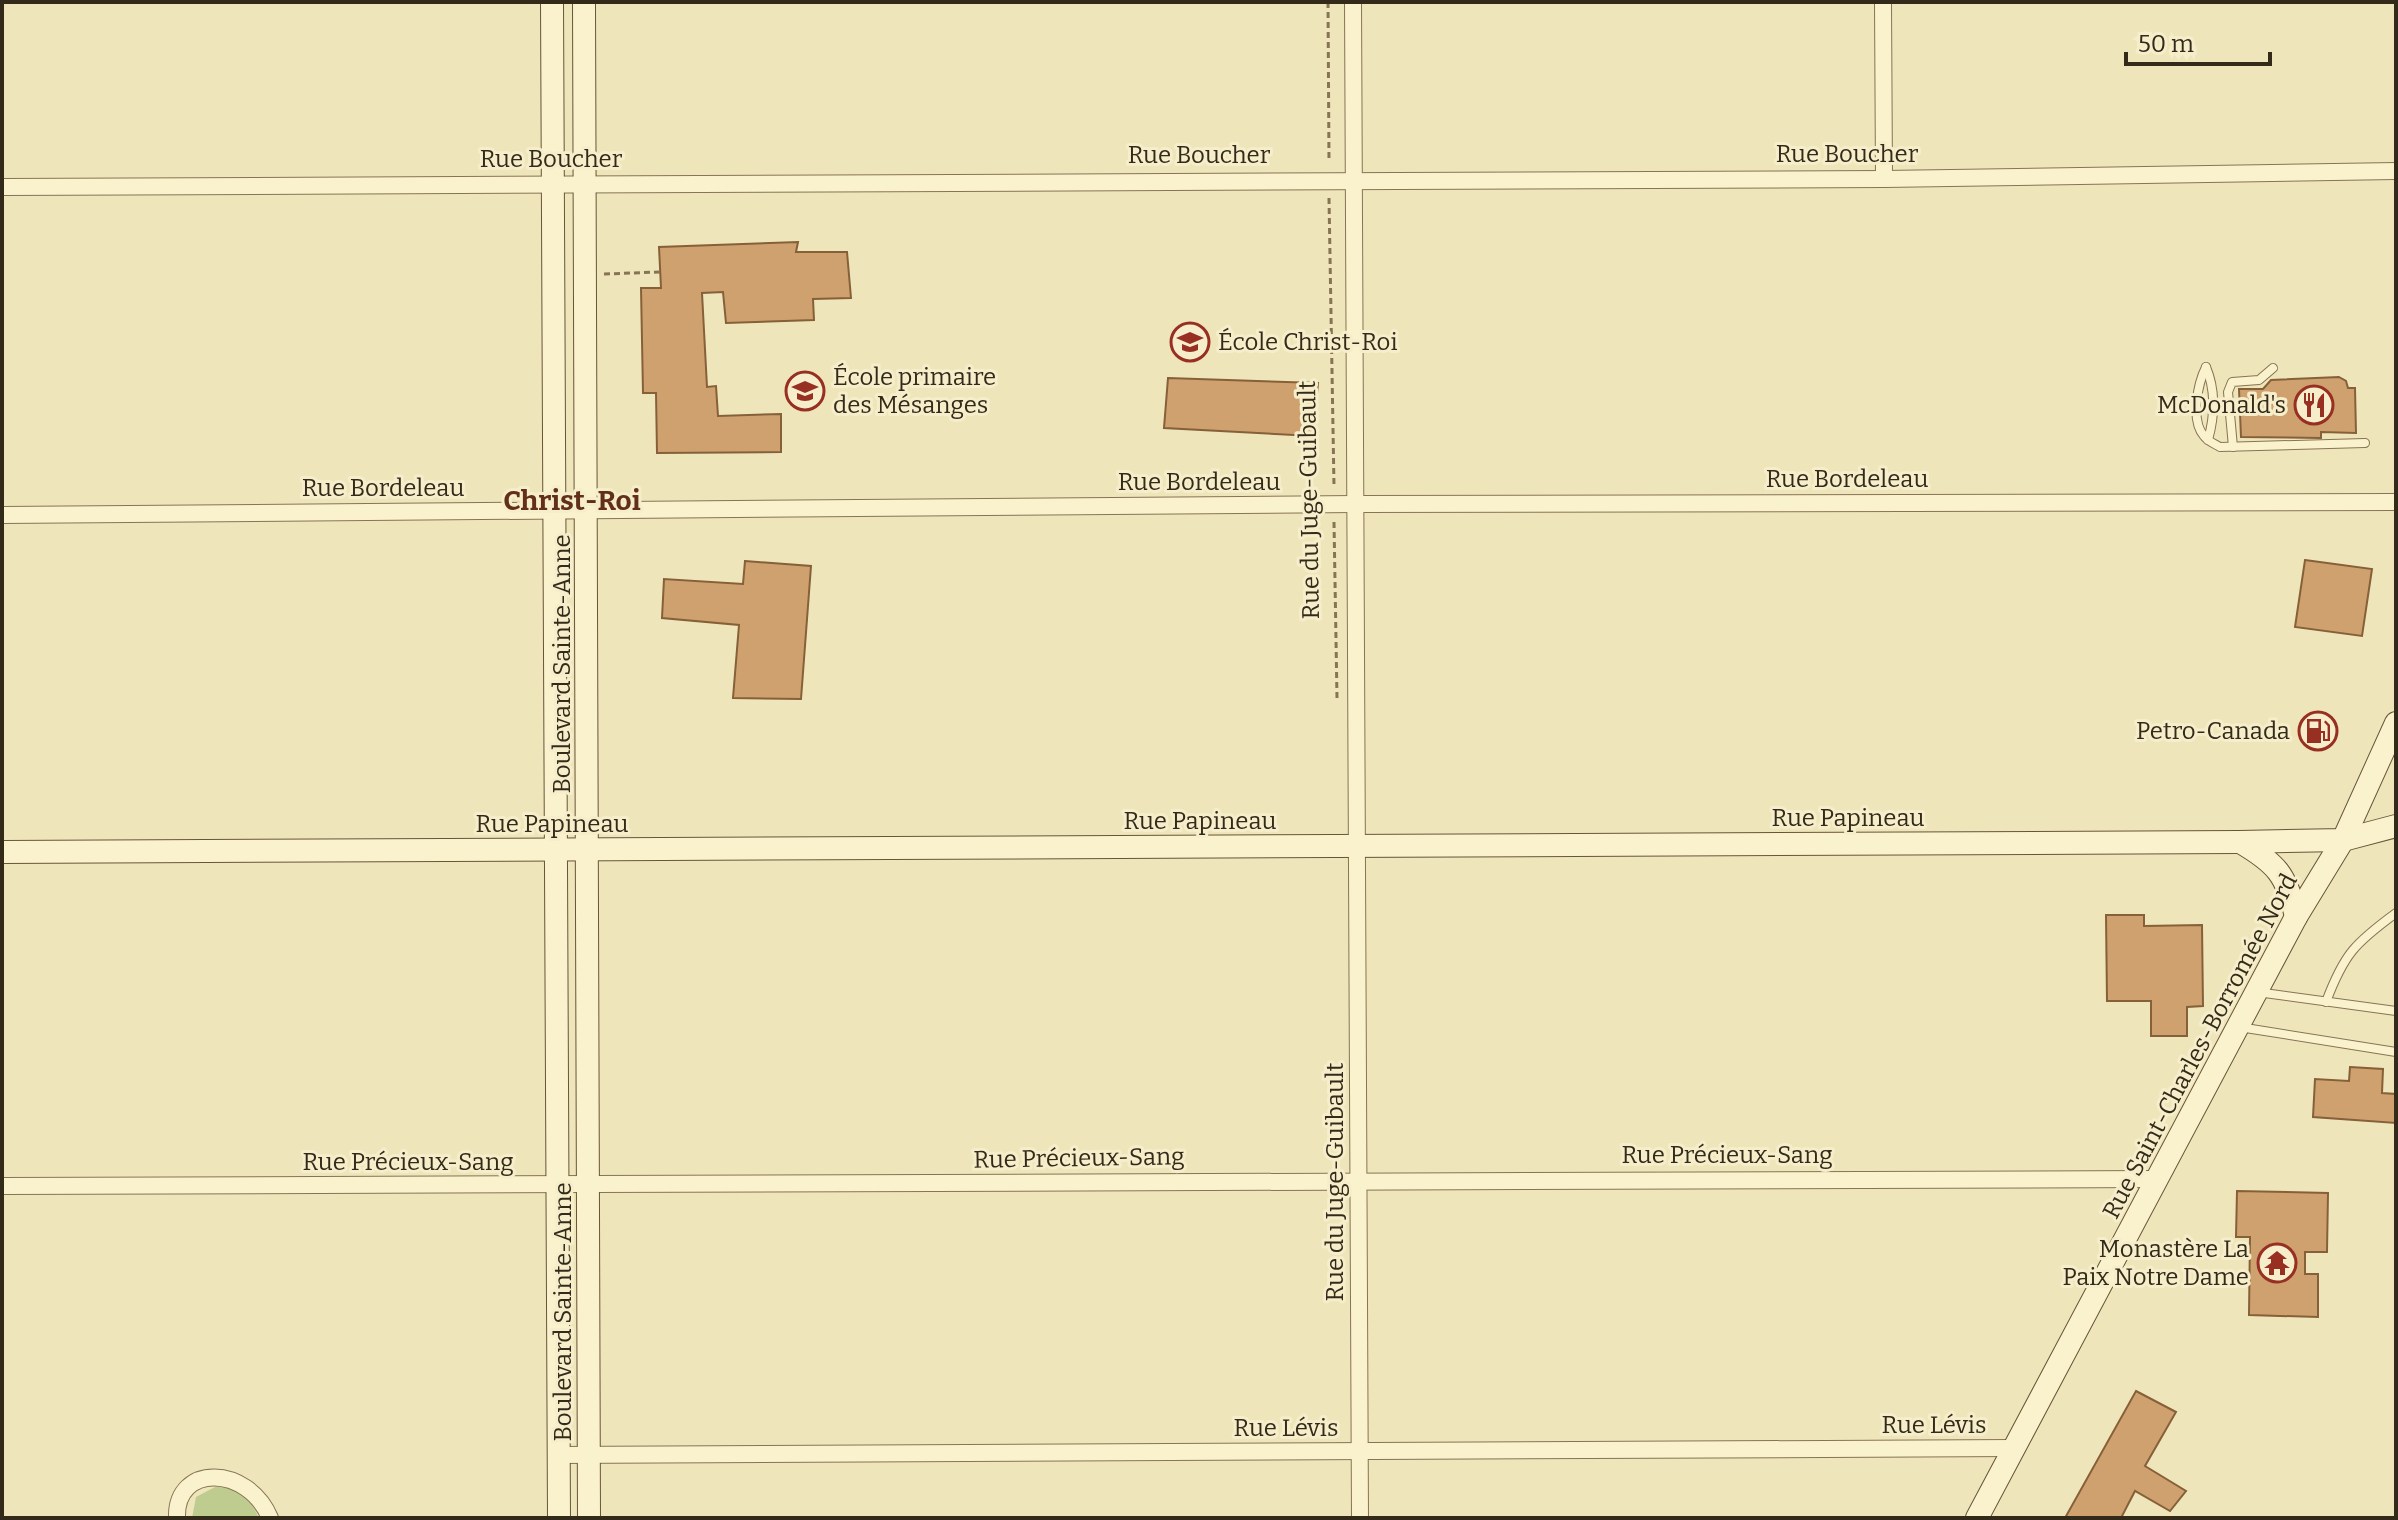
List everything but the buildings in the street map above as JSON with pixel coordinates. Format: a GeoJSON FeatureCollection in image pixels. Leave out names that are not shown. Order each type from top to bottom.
{"type":"FeatureCollection","features":[{"type":"Feature","properties":{"kind":"street","name":"Boulevard Sainte-Anne"},"geometry":{"type":"LineString","coordinates":[[552,2],[559,850],[559,1518]]}},
{"type":"Feature","properties":{"kind":"street","name":"Boulevard Sainte-Anne"},"geometry":{"type":"LineString","coordinates":[[584,2],[589,1518]]}},
{"type":"Feature","properties":{"kind":"street","name":"Rue du Juge-Guibault"},"geometry":{"type":"LineString","coordinates":[[1353,2],[1360,1518]]}},
{"type":"Feature","properties":{"kind":"street"},"geometry":{"type":"LineString","coordinates":[[1883,2],[1884,179]]}},
{"type":"Feature","properties":{"kind":"street","name":"Rue Boucher"},"geometry":{"type":"LineString","coordinates":[[2,187],[1884,179],[2396,171]]}},
{"type":"Feature","properties":{"kind":"street","name":"Rue Bordeleau"},"geometry":{"type":"LineString","coordinates":[[2,515],[1334,504],[2396,502]]}},
{"type":"Feature","properties":{"kind":"street","name":"Rue Saint-Charles-Borromée Nord"},"geometry":{"type":"LineString","coordinates":[[1977,1518],[2296,917],[2343,840],[2396,723]]}},
{"type":"Feature","properties":{"kind":"street","name":"Rue Papineau"},"geometry":{"type":"LineString","coordinates":[[2,852],[2239,842],[2343,840],[2396,826]]}},
{"type":"Feature","properties":{"kind":"street"},"geometry":{"type":"LineString","coordinates":[[2239,842],[2278,868],[2290,890],[2296,917]]}},
{"type":"Feature","properties":{"kind":"street","name":"Rue Précieux-Sang"},"geometry":{"type":"LineString","coordinates":[[2,1186],[558,1187],[1359,1179],[2157,1179]]}},
{"type":"Feature","properties":{"kind":"street","name":"Rue Lévis"},"geometry":{"type":"LineString","coordinates":[[558,1455],[2014,1448]]}},
{"type":"Feature","properties":{"kind":"street"},"geometry":{"type":"LineString","coordinates":[[177,1518],[177,1507],[182,1497],[192,1486],[212,1477],[230,1478],[248,1486],[263,1502],[270,1518]]}},
{"type":"Feature","properties":{"kind":"lane"},"geometry":{"type":"LineString","coordinates":[[2208,440],[2214,419],[2213,395],[2206,367],[2198,383],[2199,428],[2208,440],[2220,447],[2365,443]]}},
{"type":"Feature","properties":{"kind":"lane"},"geometry":{"type":"LineString","coordinates":[[2233,447],[2228,392],[2232,382],[2259,380],[2273,368]]}},
{"type":"Feature","properties":{"kind":"lane"},"geometry":{"type":"LineString","coordinates":[[2326,1002],[2339,965],[2361,939],[2396,913]]}},
{"type":"Feature","properties":{"kind":"lane"},"geometry":{"type":"LineString","coordinates":[[2256,992],[2396,1011]]}},
{"type":"Feature","properties":{"kind":"lane"},"geometry":{"type":"LineString","coordinates":[[2238,1027],[2396,1052]]}},
{"type":"Feature","properties":{"kind":"path"},"geometry":{"type":"LineString","coordinates":[[1328,2],[1329,172]]}},
{"type":"Feature","properties":{"kind":"path","name":"Rue du Juge-Guibault"},"geometry":{"type":"LineString","coordinates":[[1329,188],[1337,703]]}},
{"type":"Feature","properties":{"kind":"path"},"geometry":{"type":"LineString","coordinates":[[584,274],[660,272]]}},
{"type":"Feature","properties":{"kind":"green space"},"geometry":{"type":"Polygon","coordinates":[[[234,1485],[248,1496],[259,1518],[192,1518],[196,1497],[215,1487],[234,1485]]]}},
{"type":"Feature","properties":{"kind":"place","name":"École Christ-Roi"},"geometry":{"type":"Point","coordinates":[1190,342]}},
{"type":"Feature","properties":{"kind":"place","name":"École primaire des Mésanges"},"geometry":{"type":"Point","coordinates":[805,391]}},
{"type":"Feature","properties":{"kind":"place","name":"McDonald's"},"geometry":{"type":"Point","coordinates":[2314,405]}},
{"type":"Feature","properties":{"kind":"place","name":"Petro-Canada"},"geometry":{"type":"Point","coordinates":[2318,731]}},
{"type":"Feature","properties":{"kind":"place","name":"Monastère La Paix Notre Dame"},"geometry":{"type":"Point","coordinates":[2277,1263]}},
{"type":"Feature","properties":{"kind":"district","name":"Christ-Roi"},"geometry":{"type":"Point","coordinates":[572,500]}}]}
